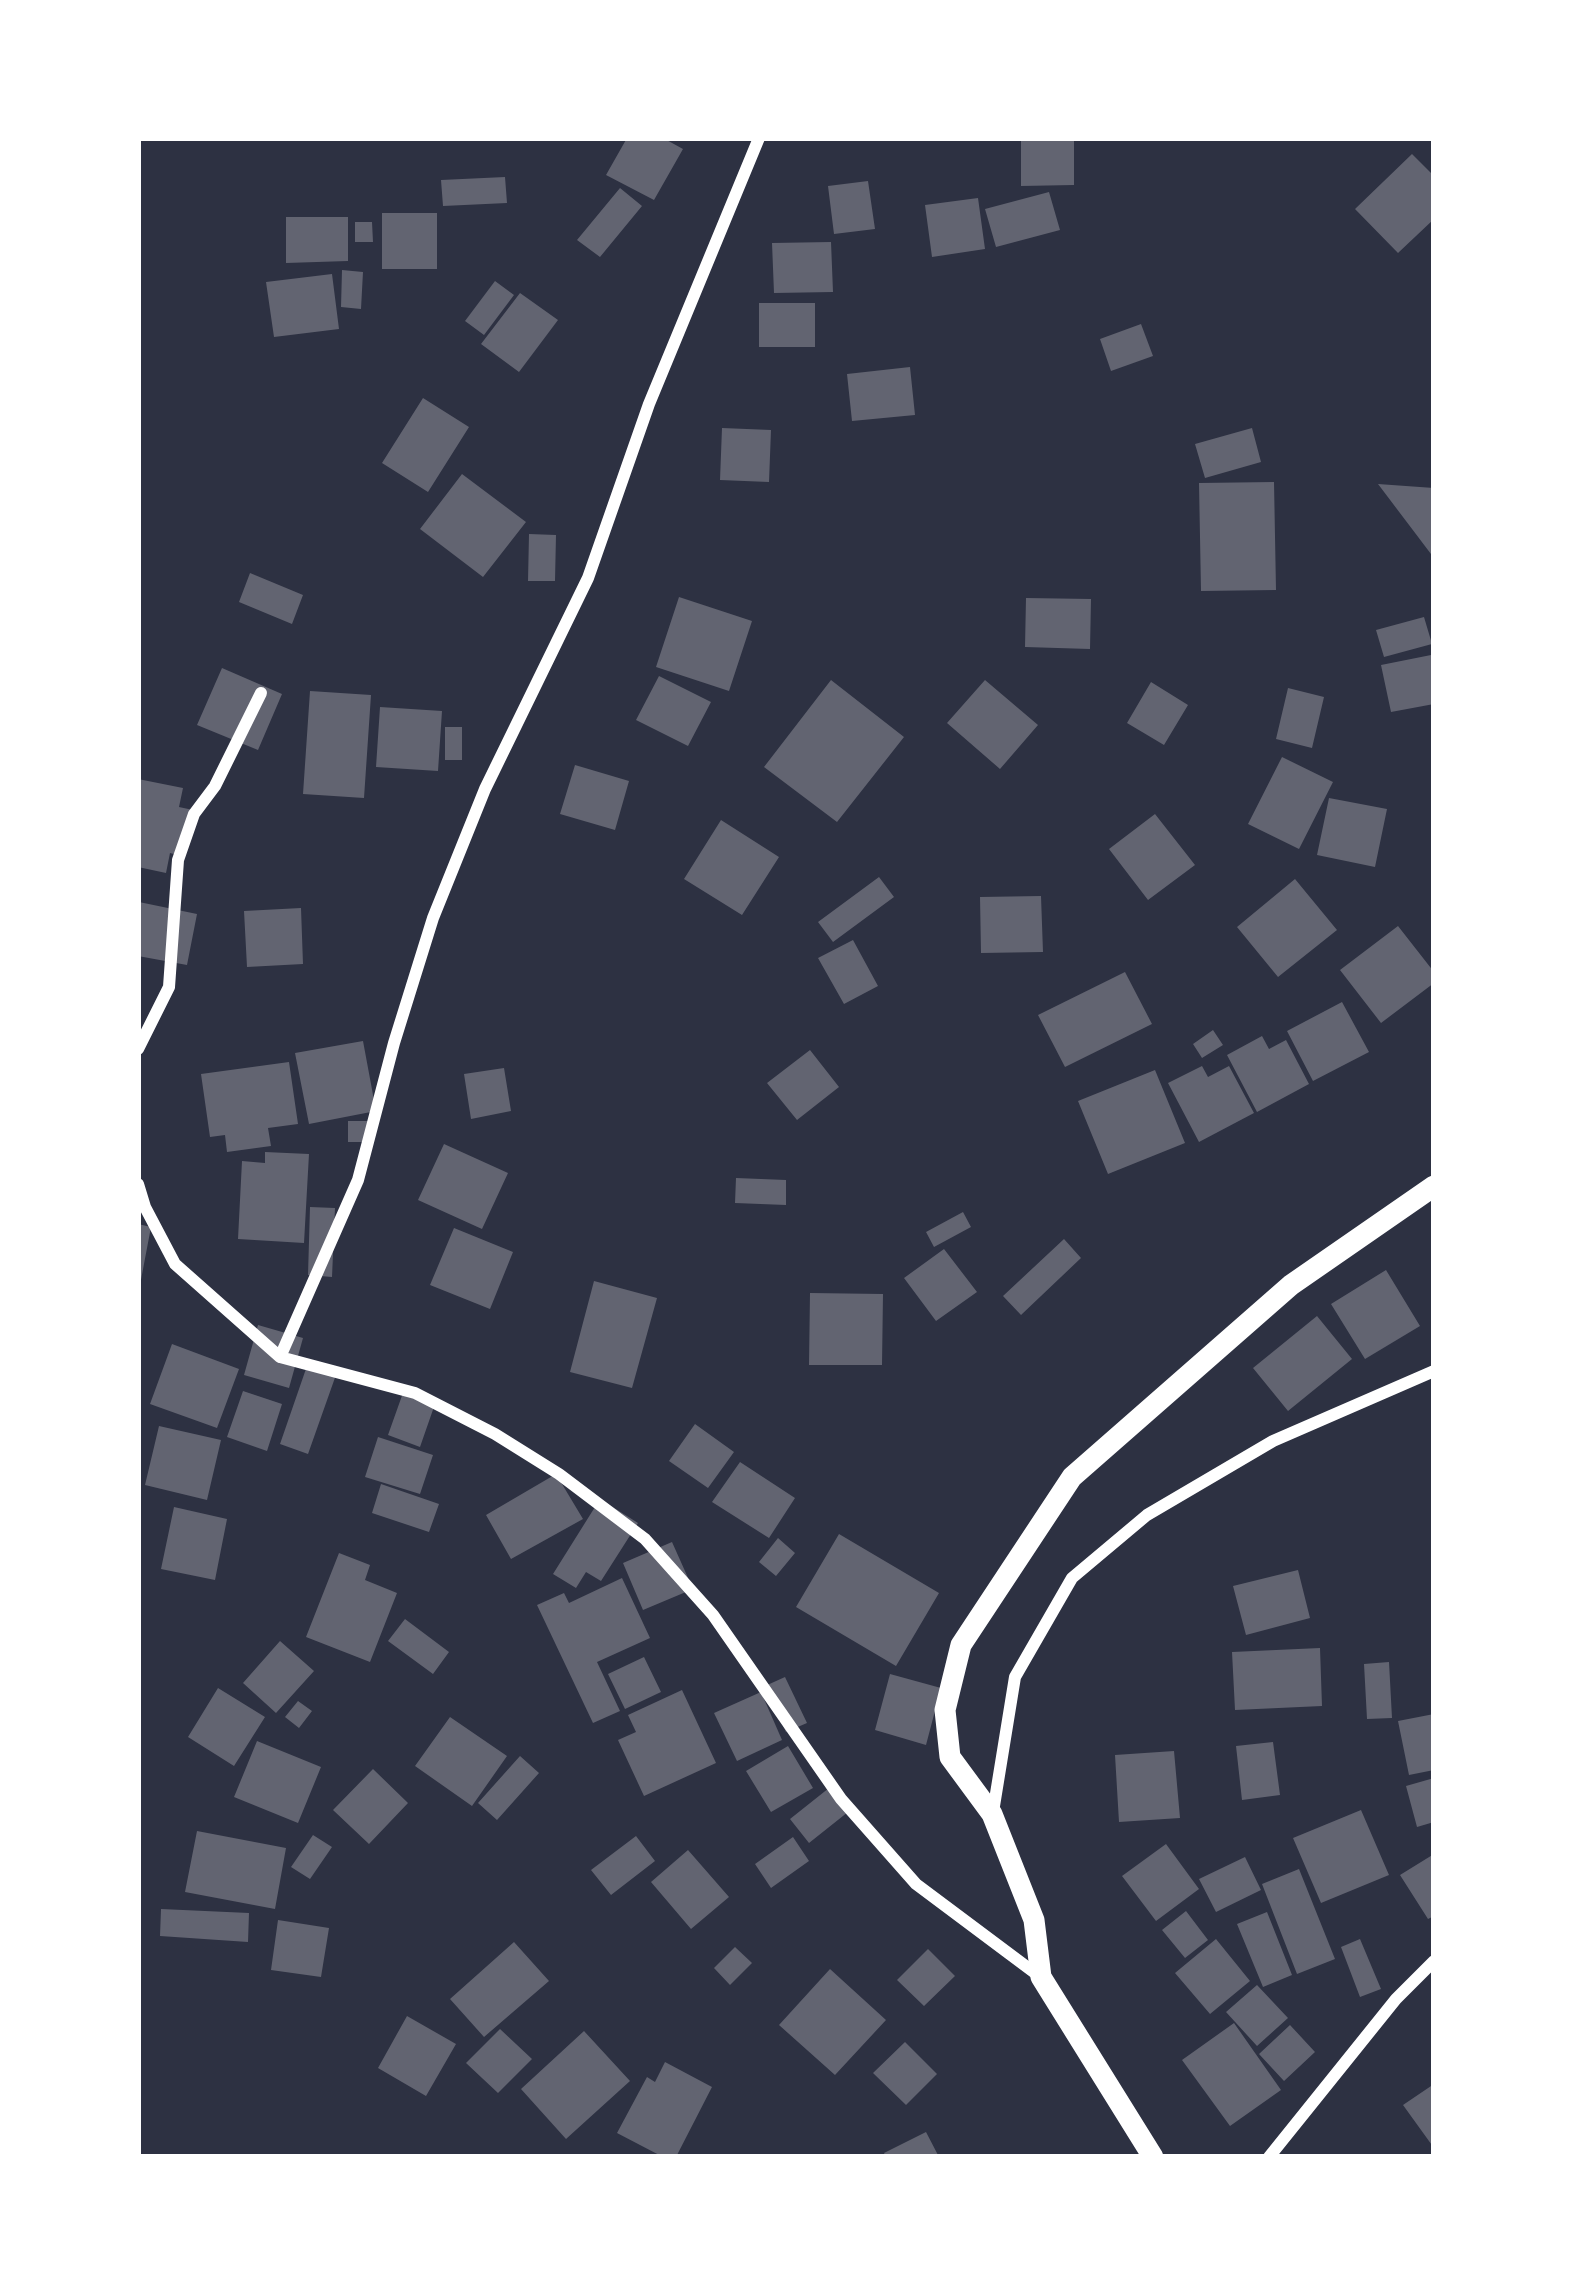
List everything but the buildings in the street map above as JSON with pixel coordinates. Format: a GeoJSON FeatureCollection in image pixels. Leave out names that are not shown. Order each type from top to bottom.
{"type":"FeatureCollection","features":[{"type":"Feature","properties":{"kind":"street"},"geometry":{"type":"LineString","coordinates":[[280,1357],[358,1180],[433,918],[485,789],[588,578],[649,404],[759,138]]}},
{"type":"Feature","properties":{"kind":"street"},"geometry":{"type":"LineString","coordinates":[[138,1049],[169,987],[178,860],[194,814],[215,786],[261,693]]}},
{"type":"Feature","properties":{"kind":"street"},"geometry":{"type":"LineString","coordinates":[[138,1184],[145,1208],[175,1264],[280,1357],[415,1393],[559,1474],[645,1539],[713,1615],[842,1799],[916,1883],[1041,1977],[1153,2157]]}},
{"type":"Feature","properties":{"kind":"street"},"geometry":{"type":"LineString","coordinates":[[1041,1977],[1034,1920],[992,1814],[950,1757],[945,1710],[961,1646],[1072,1477],[1291,1285],[1434,1186]]}},
{"type":"Feature","properties":{"kind":"street"},"geometry":{"type":"LineString","coordinates":[[992,1814],[1016,1677],[1072,1578],[1147,1515],[1255,1452],[1434,1371]]}},
{"type":"Feature","properties":{"kind":"street"},"geometry":{"type":"LineString","coordinates":[[1269,2157],[1396,1999],[1434,1960]]}}]}
